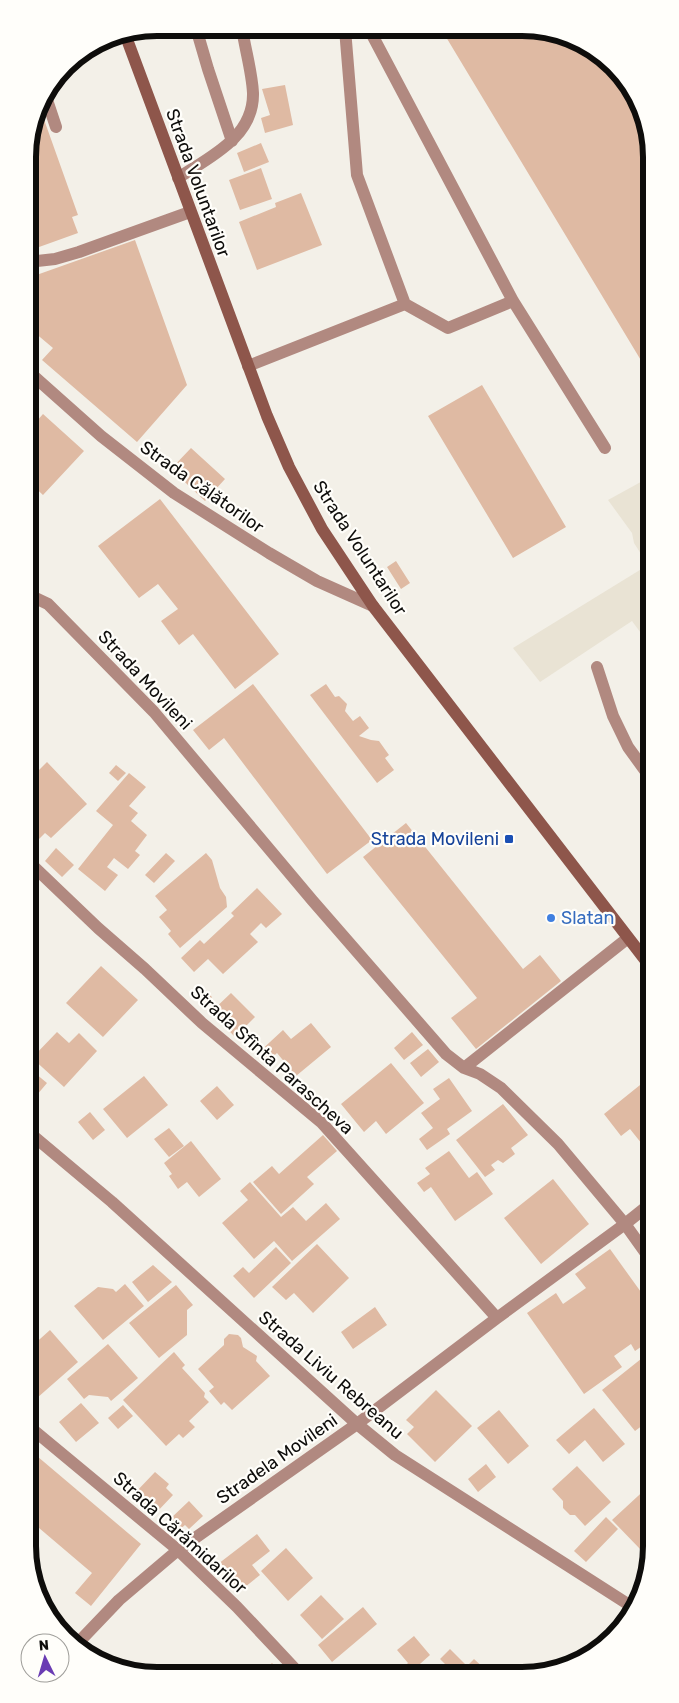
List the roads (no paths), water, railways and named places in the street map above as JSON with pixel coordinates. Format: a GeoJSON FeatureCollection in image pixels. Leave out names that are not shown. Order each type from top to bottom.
{"type":"FeatureCollection","features":[{"type":"Feature","properties":{"kind":"main road","name":"Strada Voluntarilor"},"geometry":{"type":"LineString","coordinates":[[127,41],[248,366],[289,467],[322,529],[373,606],[642,956]]}},
{"type":"Feature","properties":{"kind":"street"},"geometry":{"type":"LineString","coordinates":[[346,36],[357,175],[405,304],[448,328],[513,301]]}},
{"type":"Feature","properties":{"kind":"street"},"geometry":{"type":"LineString","coordinates":[[373,36],[513,301],[605,448]]}},
{"type":"Feature","properties":{"kind":"street"},"geometry":{"type":"LineString","coordinates":[[199,37],[232,141]]}},
{"type":"Feature","properties":{"kind":"street"},"geometry":{"type":"LineString","coordinates":[[178,178],[218,152],[232,141],[245,126],[252,106],[253,93],[243,37]]}},
{"type":"Feature","properties":{"kind":"street"},"geometry":{"type":"LineString","coordinates":[[49,104],[56,127]]}},
{"type":"Feature","properties":{"kind":"street"},"geometry":{"type":"LineString","coordinates":[[37,261],[55,259],[79,252],[190,212]]}},
{"type":"Feature","properties":{"kind":"street"},"geometry":{"type":"LineString","coordinates":[[248,366],[405,304]]}},
{"type":"Feature","properties":{"kind":"street","name":"Strada Călătorilor"},"geometry":{"type":"LineString","coordinates":[[37,379],[101,436],[174,493],[317,581],[373,606]]}},
{"type":"Feature","properties":{"kind":"street","name":"Strada Movileni"},"geometry":{"type":"LineString","coordinates":[[37,599],[48,604],[154,712],[385,985],[446,1054],[464,1068],[480,1074],[501,1088],[558,1144],[625,1224],[642,1248]]}},
{"type":"Feature","properties":{"kind":"street"},"geometry":{"type":"LineString","coordinates":[[597,668],[613,716],[628,747],[643,767]]}},
{"type":"Feature","properties":{"kind":"street","name":"Strada Sfînta Parascheva"},"geometry":{"type":"LineString","coordinates":[[36,869],[202,1023],[322,1123],[497,1318]]}},
{"type":"Feature","properties":{"kind":"street"},"geometry":{"type":"LineString","coordinates":[[464,1068],[628,938]]}},
{"type":"Feature","properties":{"kind":"street","name":"Strada Liviu Rebreanu"},"geometry":{"type":"LineString","coordinates":[[36,1138],[112,1202],[357,1424],[395,1455],[627,1604]]}},
{"type":"Feature","properties":{"kind":"street","name":"Stradela Movileni"},"geometry":{"type":"LineString","coordinates":[[81,1639],[119,1600],[178,1550],[357,1424],[642,1210]]}},
{"type":"Feature","properties":{"kind":"street","name":"Strada Cărămidarilor"},"geometry":{"type":"LineString","coordinates":[[36,1432],[178,1550],[236,1606],[293,1667]]}},
{"type":"Feature","properties":{"kind":"place","name":"Strada Movileni"},"geometry":{"type":"Point","coordinates":[509,839]}},
{"type":"Feature","properties":{"kind":"place","name":"Slatan"},"geometry":{"type":"Point","coordinates":[551,918]}}]}
